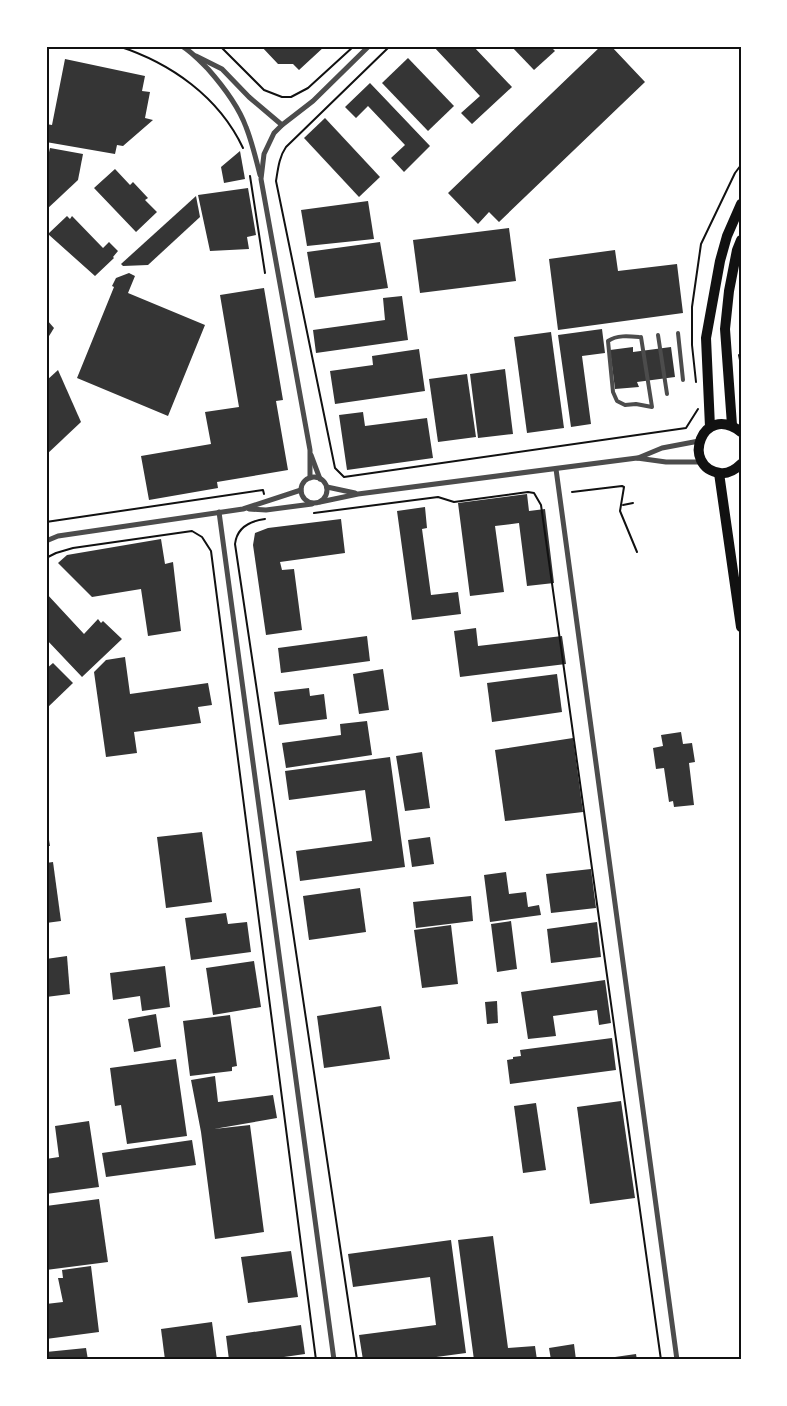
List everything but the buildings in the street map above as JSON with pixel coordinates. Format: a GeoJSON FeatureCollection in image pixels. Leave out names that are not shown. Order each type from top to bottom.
{"type":"FeatureCollection","features":[{"type":"Feature","properties":{"kind":"main road"},"geometry":{"type":"LineString","coordinates":[[710,427],[706,338],[714,283],[727,236],[741,204]]}},
{"type":"Feature","properties":{"kind":"main road"},"geometry":{"type":"LineString","coordinates":[[736,429],[725,329],[729,291],[737,250],[741,240]]}},
{"type":"Feature","properties":{"kind":"main road"},"geometry":{"type":"LineString","coordinates":[[736,429],[725,424],[710,427],[699,440],[698,452],[702,462],[707,467],[720,473],[730,472],[740,466],[741,478]]}},
{"type":"Feature","properties":{"kind":"main road"},"geometry":{"type":"LineString","coordinates":[[720,473],[741,627]]}},
{"type":"Feature","properties":{"kind":"street"},"geometry":{"type":"LineString","coordinates":[[182,46],[222,69],[249,97],[282,125]]}},
{"type":"Feature","properties":{"kind":"street"},"geometry":{"type":"LineString","coordinates":[[261,178],[264,154],[274,133],[313,101],[369,46]]}},
{"type":"Feature","properties":{"kind":"street"},"geometry":{"type":"LineString","coordinates":[[193,54],[225,88],[246,125],[261,178],[310,450],[320,479],[327,487],[358,494]]}},
{"type":"Feature","properties":{"kind":"street"},"geometry":{"type":"LineString","coordinates":[[46,541],[58,536],[219,512],[243,509],[266,510],[317,503],[358,494],[637,458],[662,448],[699,440]]}},
{"type":"Feature","properties":{"kind":"street"},"geometry":{"type":"LineString","coordinates":[[310,450],[310,478]]}},
{"type":"Feature","properties":{"kind":"street"},"geometry":{"type":"LineString","coordinates":[[637,458],[666,462],[702,462]]}},
{"type":"Feature","properties":{"kind":"street"},"geometry":{"type":"LineString","coordinates":[[556,468],[677,1360]]}},
{"type":"Feature","properties":{"kind":"street"},"geometry":{"type":"LineString","coordinates":[[317,503],[304,499],[301,490],[304,482],[310,478],[320,479]]}},
{"type":"Feature","properties":{"kind":"street"},"geometry":{"type":"LineString","coordinates":[[317,503],[326,497],[327,487]]}},
{"type":"Feature","properties":{"kind":"street"},"geometry":{"type":"LineString","coordinates":[[243,509],[301,490]]}},
{"type":"Feature","properties":{"kind":"street"},"geometry":{"type":"LineString","coordinates":[[219,512],[334,1360]]}},
{"type":"Feature","properties":{"kind":"lane"},"geometry":{"type":"LineString","coordinates":[[678,333],[684,380]]}},
{"type":"Feature","properties":{"kind":"lane"},"geometry":{"type":"LineString","coordinates":[[658,335],[667,394]]}},
{"type":"Feature","properties":{"kind":"lane"},"geometry":{"type":"LineString","coordinates":[[615,337],[640,337],[652,407],[621,404],[617,401],[613,392],[608,341],[615,337]]}},
{"type":"Feature","properties":{"kind":"path"},"geometry":{"type":"LineString","coordinates":[[118,46],[163,64],[189,81],[220,113],[236,133],[245,152]]}},
{"type":"Feature","properties":{"kind":"path"},"geometry":{"type":"LineString","coordinates":[[220,46],[264,90],[282,97],[291,97],[308,88],[354,46]]}},
{"type":"Feature","properties":{"kind":"path"},"geometry":{"type":"LineString","coordinates":[[390,46],[286,147],[281,154],[277,171],[276,181],[335,468],[344,477],[686,428],[698,408]]}},
{"type":"Feature","properties":{"kind":"path"},"geometry":{"type":"LineString","coordinates":[[696,386],[692,345],[692,307],[701,244],[735,173],[741,165]]}},
{"type":"Feature","properties":{"kind":"path"},"geometry":{"type":"LineString","coordinates":[[250,174],[266,273]]}},
{"type":"Feature","properties":{"kind":"path"},"geometry":{"type":"LineString","coordinates":[[738,349],[741,364]]}},
{"type":"Feature","properties":{"kind":"path"},"geometry":{"type":"LineString","coordinates":[[572,492],[622,486],[625,489],[620,511],[637,552]]}},
{"type":"Feature","properties":{"kind":"path"},"geometry":{"type":"LineString","coordinates":[[46,522],[263,490],[265,502]]}},
{"type":"Feature","properties":{"kind":"path"},"geometry":{"type":"LineString","coordinates":[[314,513],[438,497],[454,502],[528,492],[534,493],[541,504],[661,1360]]}},
{"type":"Feature","properties":{"kind":"path"},"geometry":{"type":"LineString","coordinates":[[622,505],[633,503]]}},
{"type":"Feature","properties":{"kind":"path"},"geometry":{"type":"LineString","coordinates":[[266,510],[267,519],[251,521],[236,538],[235,544],[357,1360]]}},
{"type":"Feature","properties":{"kind":"path"},"geometry":{"type":"LineString","coordinates":[[46,558],[56,552],[73,548],[192,531],[202,538],[210,551],[316,1360]]}}]}
